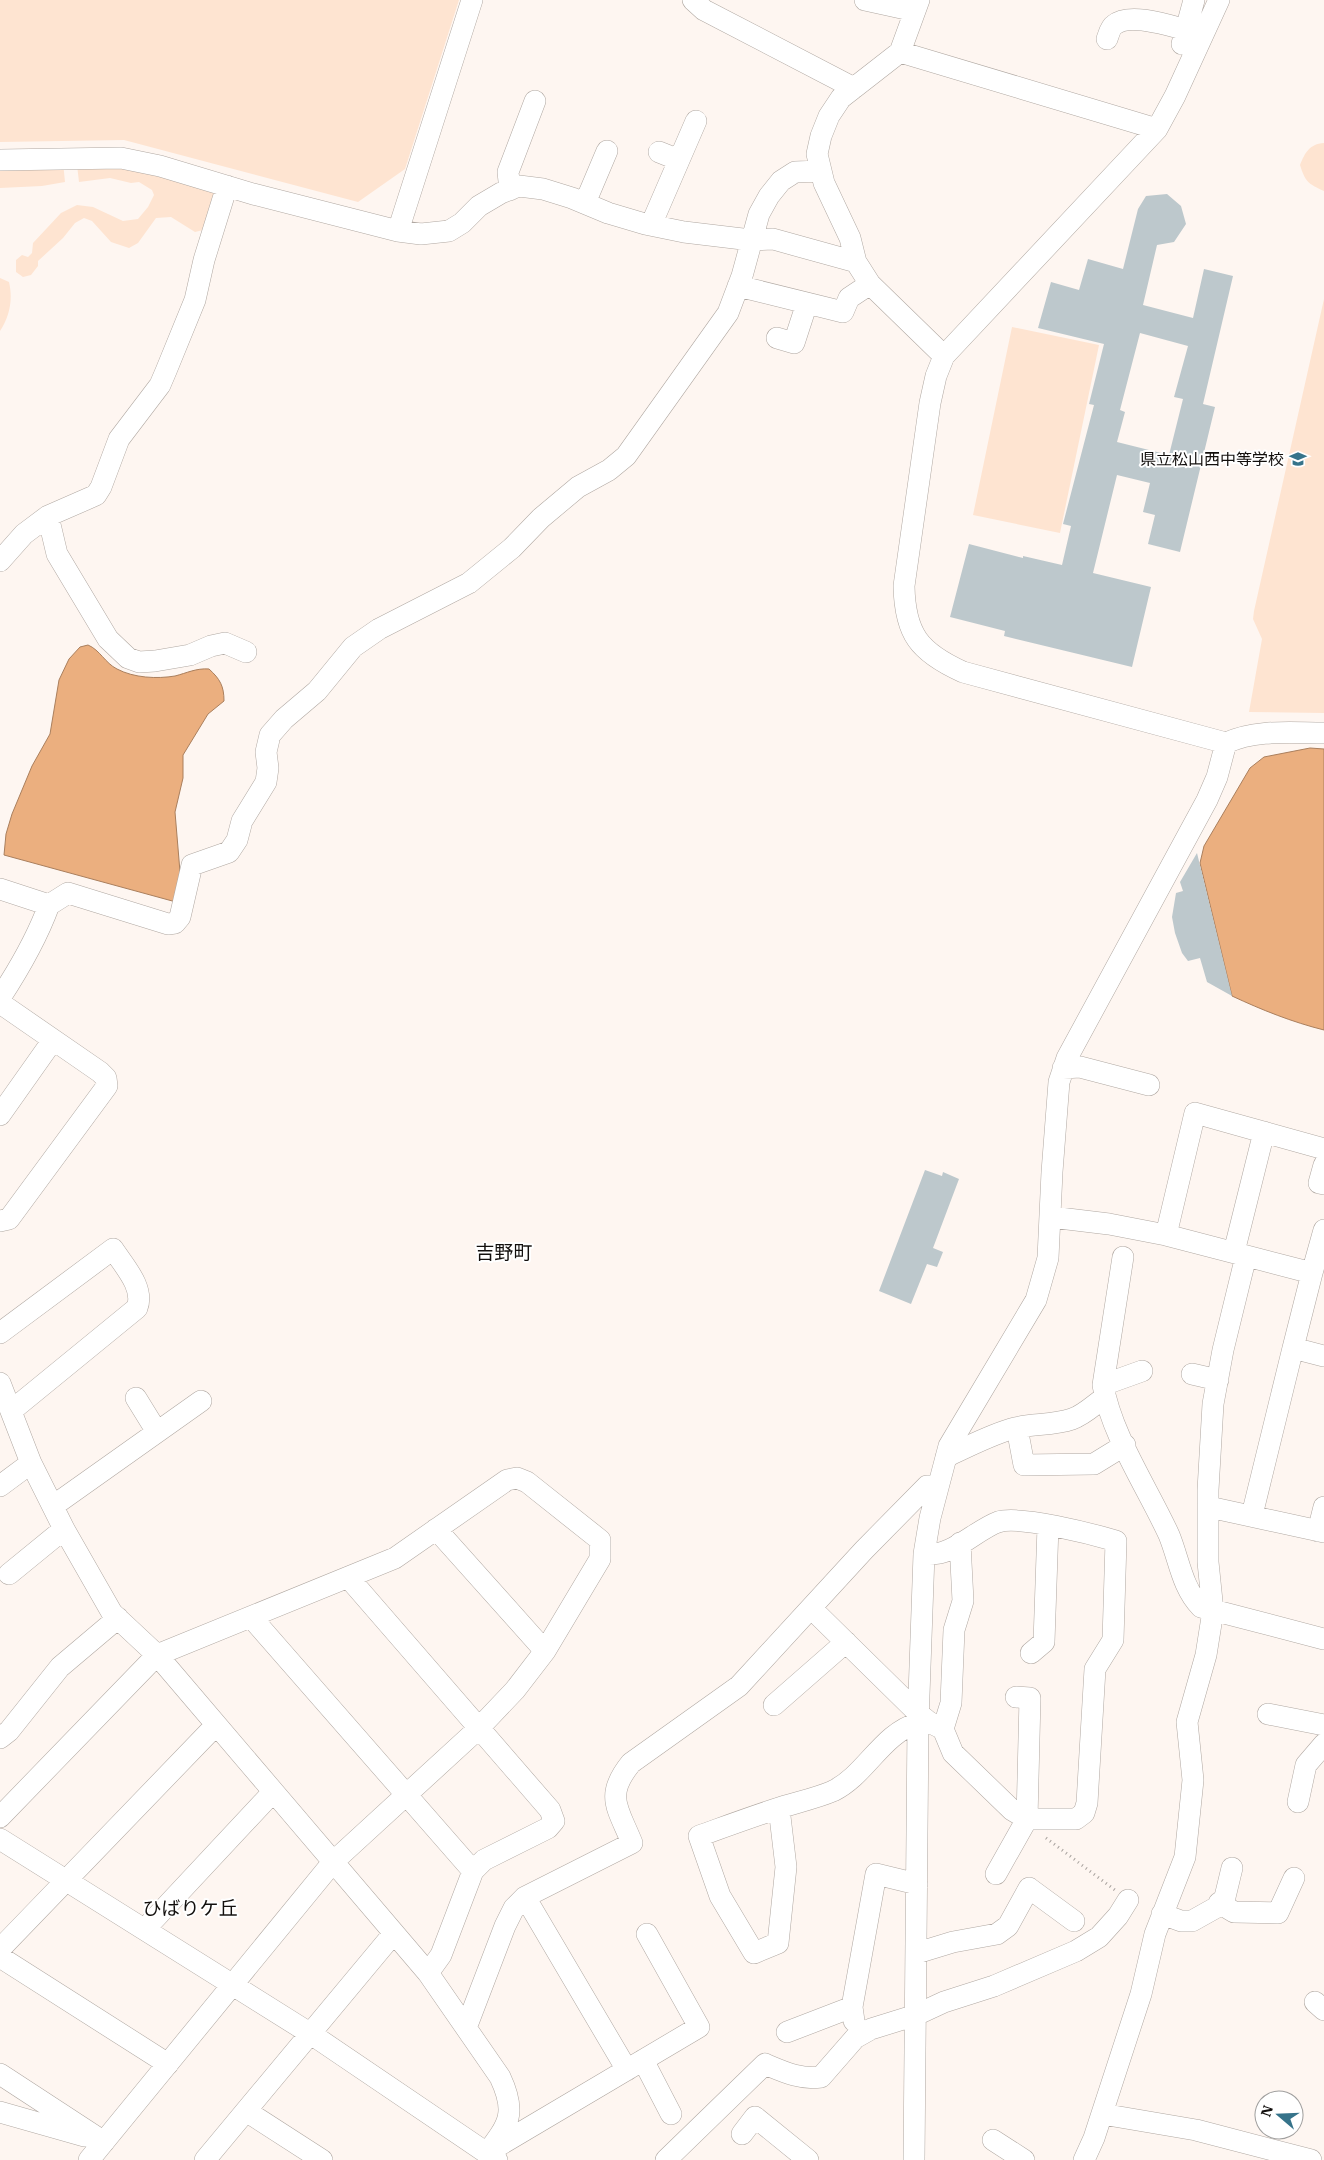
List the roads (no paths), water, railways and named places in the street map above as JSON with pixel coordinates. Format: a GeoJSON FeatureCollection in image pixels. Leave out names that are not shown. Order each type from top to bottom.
{"type":"FeatureCollection","features":[{"type":"Feature","properties":{"kind":"street"},"geometry":{"type":"LineString","coordinates":[[398,231],[472,0]]}},
{"type":"Feature","properties":{"kind":"street"},"geometry":{"type":"LineString","coordinates":[[693,0],[704,10],[854,88]]}},
{"type":"Feature","properties":{"kind":"street"},"geometry":{"type":"LineString","coordinates":[[865,0],[917,6],[900,52],[842,98],[829,116],[821,136],[817,154],[820,170],[824,183],[850,238],[856,262],[870,284],[944,356]]}},
{"type":"Feature","properties":{"kind":"street"},"geometry":{"type":"LineString","coordinates":[[1182,81],[1178,59],[1194,0]]}},
{"type":"Feature","properties":{"kind":"street"},"geometry":{"type":"LineString","coordinates":[[1219,0],[1182,81],[1157,129],[944,356],[936,376],[930,404],[904,586],[904,610],[912,630],[923,648],[940,661],[963,672],[1226,743],[1242,736],[1259,734],[1324,733]]}},
{"type":"Feature","properties":{"kind":"street"},"geometry":{"type":"LineString","coordinates":[[1107,39],[1112,27],[1118,22],[1128,19],[1158,22],[1186,30]]}},
{"type":"Feature","properties":{"kind":"street"},"geometry":{"type":"LineString","coordinates":[[900,52],[1157,129]]}},
{"type":"Feature","properties":{"kind":"street"},"geometry":{"type":"LineString","coordinates":[[510,190],[508,172],[536,113]]}},
{"type":"Feature","properties":{"kind":"street"},"geometry":{"type":"LineString","coordinates":[[651,225],[696,121]]}},
{"type":"Feature","properties":{"kind":"street"},"geometry":{"type":"LineString","coordinates":[[585,203],[607,151]]}},
{"type":"Feature","properties":{"kind":"street"},"geometry":{"type":"LineString","coordinates":[[659,152],[679,160]]}},
{"type":"Feature","properties":{"kind":"street"},"geometry":{"type":"LineString","coordinates":[[0,160],[121,158],[160,166],[227,186],[398,231],[421,234],[449,231],[462,223],[479,206],[501,193],[518,186],[543,189],[608,213],[651,225],[684,232],[751,240],[773,239],[856,262]]}},
{"type":"Feature","properties":{"kind":"street"},"geometry":{"type":"LineString","coordinates":[[0,998],[13,979],[44,921],[49,905],[68,893],[168,924],[175,923],[180,917],[192,865],[229,852],[237,840],[242,821],[266,782],[268,768],[266,752],[270,735],[284,719],[317,691],[353,647],[379,629],[469,583],[512,548],[541,518],[578,487],[609,470],[626,456],[728,313],[759,214],[769,196],[781,182],[795,172],[820,170]]}},
{"type":"Feature","properties":{"kind":"street"},"geometry":{"type":"LineString","coordinates":[[0,561],[24,534],[48,516],[96,495],[119,439],[160,385],[195,300],[204,260],[227,186]]}},
{"type":"Feature","properties":{"kind":"street"},"geometry":{"type":"LineString","coordinates":[[738,286],[843,312],[849,298],[870,284]]}},
{"type":"Feature","properties":{"kind":"street"},"geometry":{"type":"LineString","coordinates":[[777,338],[794,343],[807,303]]}},
{"type":"Feature","properties":{"kind":"street"},"geometry":{"type":"LineString","coordinates":[[48,516],[57,554],[108,639],[128,658],[139,662],[154,661],[190,655],[211,646],[225,643],[246,652]]}},
{"type":"Feature","properties":{"kind":"street"},"geometry":{"type":"LineString","coordinates":[[914,2160],[919,1718],[924,1554],[930,1518],[949,1446],[1036,1300],[1048,1258],[1058,1082],[1207,800],[1217,777],[1226,743]]}},
{"type":"Feature","properties":{"kind":"street"},"geometry":{"type":"LineString","coordinates":[[0,889],[49,905]]}},
{"type":"Feature","properties":{"kind":"street"},"geometry":{"type":"LineString","coordinates":[[0,1003],[100,1072],[106,1078],[107,1086],[9,1219],[0,1221]]}},
{"type":"Feature","properties":{"kind":"street"},"geometry":{"type":"LineString","coordinates":[[0,1115],[54,1040]]}},
{"type":"Feature","properties":{"kind":"street"},"geometry":{"type":"LineString","coordinates":[[1064,1068],[1080,1067],[1149,1085]]}},
{"type":"Feature","properties":{"kind":"street"},"geometry":{"type":"LineString","coordinates":[[1166,1235],[1195,1114],[1324,1149]]}},
{"type":"Feature","properties":{"kind":"street"},"geometry":{"type":"LineString","coordinates":[[1084,2160],[1094,2138],[1141,1994],[1155,1934],[1185,1858],[1194,1780],[1187,1722],[1206,1655],[1213,1611],[1208,1562],[1208,1507],[1213,1404],[1264,1132]]}},
{"type":"Feature","properties":{"kind":"street"},"geometry":{"type":"LineString","coordinates":[[1324,1165],[1319,1183],[1324,1184]]}},
{"type":"Feature","properties":{"kind":"street"},"geometry":{"type":"LineString","coordinates":[[1051,1217],[1109,1224],[1166,1235],[1312,1273]]}},
{"type":"Feature","properties":{"kind":"street"},"geometry":{"type":"LineString","coordinates":[[1252,1515],[1324,1230]]}},
{"type":"Feature","properties":{"kind":"street"},"geometry":{"type":"LineString","coordinates":[[0,1333],[113,1249],[139,1290],[140,1300],[137,1308],[11,1411]]}},
{"type":"Feature","properties":{"kind":"street"},"geometry":{"type":"LineString","coordinates":[[1123,1257],[1104,1391],[1125,1445],[1169,1536],[1192,1598],[1201,1607],[1213,1611],[1324,1639]]}},
{"type":"Feature","properties":{"kind":"street"},"geometry":{"type":"LineString","coordinates":[[1293,1348],[1324,1356]]}},
{"type":"Feature","properties":{"kind":"street"},"geometry":{"type":"LineString","coordinates":[[946,1457],[984,1439],[1017,1428],[1034,1424],[1058,1423],[1075,1418],[1104,1391],[1142,1371]]}},
{"type":"Feature","properties":{"kind":"street"},"geometry":{"type":"LineString","coordinates":[[1192,1374],[1218,1380]]}},
{"type":"Feature","properties":{"kind":"street"},"geometry":{"type":"LineString","coordinates":[[0,1385],[31,1463],[64,1530],[112,1613],[156,1655],[428,1973],[500,2077],[508,2095],[507,2123],[480,2154]]}},
{"type":"Feature","properties":{"kind":"street"},"geometry":{"type":"LineString","coordinates":[[136,1398],[157,1432]]}},
{"type":"Feature","properties":{"kind":"street"},"geometry":{"type":"LineString","coordinates":[[53,1506],[201,1401]]}},
{"type":"Feature","properties":{"kind":"street"},"geometry":{"type":"LineString","coordinates":[[1017,1428],[1024,1465],[1094,1464],[1125,1445]]}},
{"type":"Feature","properties":{"kind":"street"},"geometry":{"type":"LineString","coordinates":[[0,1486],[31,1463]]}},
{"type":"Feature","properties":{"kind":"street"},"geometry":{"type":"LineString","coordinates":[[0,1817],[156,1655],[395,1558],[507,1480],[517,1478],[527,1482],[600,1540],[600,1559],[545,1651],[505,1703],[333,1862],[89,2160]]}},
{"type":"Feature","properties":{"kind":"street"},"geometry":{"type":"LineString","coordinates":[[466,2028],[505,1926],[514,1908],[526,1897],[632,1843],[615,1799],[615,1789],[619,1778],[631,1763],[739,1686],[864,1550],[928,1486],[938,1486]]}},
{"type":"Feature","properties":{"kind":"street"},"geometry":{"type":"LineString","coordinates":[[1208,1507],[1252,1515],[1321,1532],[1324,1506]]}},
{"type":"Feature","properties":{"kind":"street"},"geometry":{"type":"LineString","coordinates":[[924,1554],[941,1553],[999,1522],[1037,1522],[1048,1526],[1082,1530],[1116,1541],[1113,1640],[1095,1669],[1087,1803],[1084,1813],[1076,1819],[1027,1819],[1012,1810],[952,1753],[943,1729],[951,1703],[954,1630],[963,1601],[960,1543]]}},
{"type":"Feature","properties":{"kind":"street"},"geometry":{"type":"LineString","coordinates":[[1031,1653],[1044,1642],[1048,1526]]}},
{"type":"Feature","properties":{"kind":"street"},"geometry":{"type":"LineString","coordinates":[[436,1529],[545,1651]]}},
{"type":"Feature","properties":{"kind":"street"},"geometry":{"type":"LineString","coordinates":[[9,1574],[64,1530]]}},
{"type":"Feature","properties":{"kind":"street"},"geometry":{"type":"LineString","coordinates":[[348,1577],[550,1810],[554,1821],[548,1828],[484,1860],[473,1871],[441,1954],[428,1973]]}},
{"type":"Feature","properties":{"kind":"street"},"geometry":{"type":"LineString","coordinates":[[811,1608],[919,1718],[943,1729]]}},
{"type":"Feature","properties":{"kind":"street"},"geometry":{"type":"LineString","coordinates":[[251,1617],[473,1871]]}},
{"type":"Feature","properties":{"kind":"street"},"geometry":{"type":"LineString","coordinates":[[0,1738],[9,1731],[8,1717],[60,1667],[118,1618]]}},
{"type":"Feature","properties":{"kind":"street"},"geometry":{"type":"LineString","coordinates":[[774,1705],[846,1642]]}},
{"type":"Feature","properties":{"kind":"street"},"geometry":{"type":"LineString","coordinates":[[996,1874],[1027,1819],[1030,1698],[1016,1697]]}},
{"type":"Feature","properties":{"kind":"street"},"geometry":{"type":"LineString","coordinates":[[1268,1714],[1324,1725]]}},
{"type":"Feature","properties":{"kind":"street"},"geometry":{"type":"LineString","coordinates":[[778,1808],[786,1868],[778,1943],[754,1953],[720,1896],[699,1836],[778,1808],[834,1790],[850,1778],[891,1738],[919,1718]]}},
{"type":"Feature","properties":{"kind":"street"},"geometry":{"type":"LineString","coordinates":[[0,1948],[67,1881],[216,1725]]}},
{"type":"Feature","properties":{"kind":"street"},"geometry":{"type":"LineString","coordinates":[[1298,1802],[1306,1766],[1324,1744]]}},
{"type":"Feature","properties":{"kind":"street"},"geometry":{"type":"LineString","coordinates":[[145,1930],[273,1792]]}},
{"type":"Feature","properties":{"kind":"street"},"geometry":{"type":"LineString","coordinates":[[0,1839],[311,2034],[480,2154]]}},
{"type":"Feature","properties":{"kind":"street"},"geometry":{"type":"LineString","coordinates":[[1162,1914],[1181,1921],[1192,1921],[1217,1907],[1225,1897],[1232,1868]]}},
{"type":"Feature","properties":{"kind":"street"},"geometry":{"type":"LineString","coordinates":[[787,2031],[853,2014],[876,1874],[917,1884]]}},
{"type":"Feature","properties":{"kind":"street"},"geometry":{"type":"LineString","coordinates":[[1219,1903],[1234,1912],[1278,1912],[1294,1878]]}},
{"type":"Feature","properties":{"kind":"street"},"geometry":{"type":"LineString","coordinates":[[916,1953],[953,1942],[997,1934],[1008,1926],[1029,1888],[1074,1921]]}},
{"type":"Feature","properties":{"kind":"street"},"geometry":{"type":"LineString","coordinates":[[526,1897],[635,2065],[671,2114]]}},
{"type":"Feature","properties":{"kind":"street"},"geometry":{"type":"LineString","coordinates":[[674,2158],[765,2064],[809,2079],[821,2077],[856,2038],[871,2029],[916,2015],[944,2002],[994,1986],[1076,1951],[1099,1937],[1118,1916],[1128,1900]]}},
{"type":"Feature","properties":{"kind":"street"},"geometry":{"type":"LineString","coordinates":[[205,2160],[394,1933]]}},
{"type":"Feature","properties":{"kind":"street"},"geometry":{"type":"LineString","coordinates":[[480,2154],[699,2027],[648,1946]]}},
{"type":"Feature","properties":{"kind":"street"},"geometry":{"type":"LineString","coordinates":[[0,1957],[168,2064]]}},
{"type":"Feature","properties":{"kind":"street"},"geometry":{"type":"LineString","coordinates":[[0,2074],[104,2142]]}},
{"type":"Feature","properties":{"kind":"street"},"geometry":{"type":"LineString","coordinates":[[246,2111],[322,2160]]}},
{"type":"Feature","properties":{"kind":"street"},"geometry":{"type":"LineString","coordinates":[[0,2112],[104,2142]]}},
{"type":"Feature","properties":{"kind":"street"},"geometry":{"type":"LineString","coordinates":[[1102,2114],[1196,2130],[1311,2160]]}},
{"type":"Feature","properties":{"kind":"street"},"geometry":{"type":"LineString","coordinates":[[742,2134],[755,2117],[808,2160]]}},
{"type":"Feature","properties":{"kind":"street"},"geometry":{"type":"LineString","coordinates":[[993,2140],[1024,2160]]}},
{"type":"Feature","properties":{"kind":"place","name":"県立松山西中等学校"},"geometry":{"type":"Point","coordinates":[1298,459]}},
{"type":"Feature","properties":{"kind":"district","name":"吉野町"},"geometry":{"type":"Point","coordinates":[504,1252]}},
{"type":"Feature","properties":{"kind":"district","name":"ひばりケ丘"},"geometry":{"type":"Point","coordinates":[190,1908]}}]}
